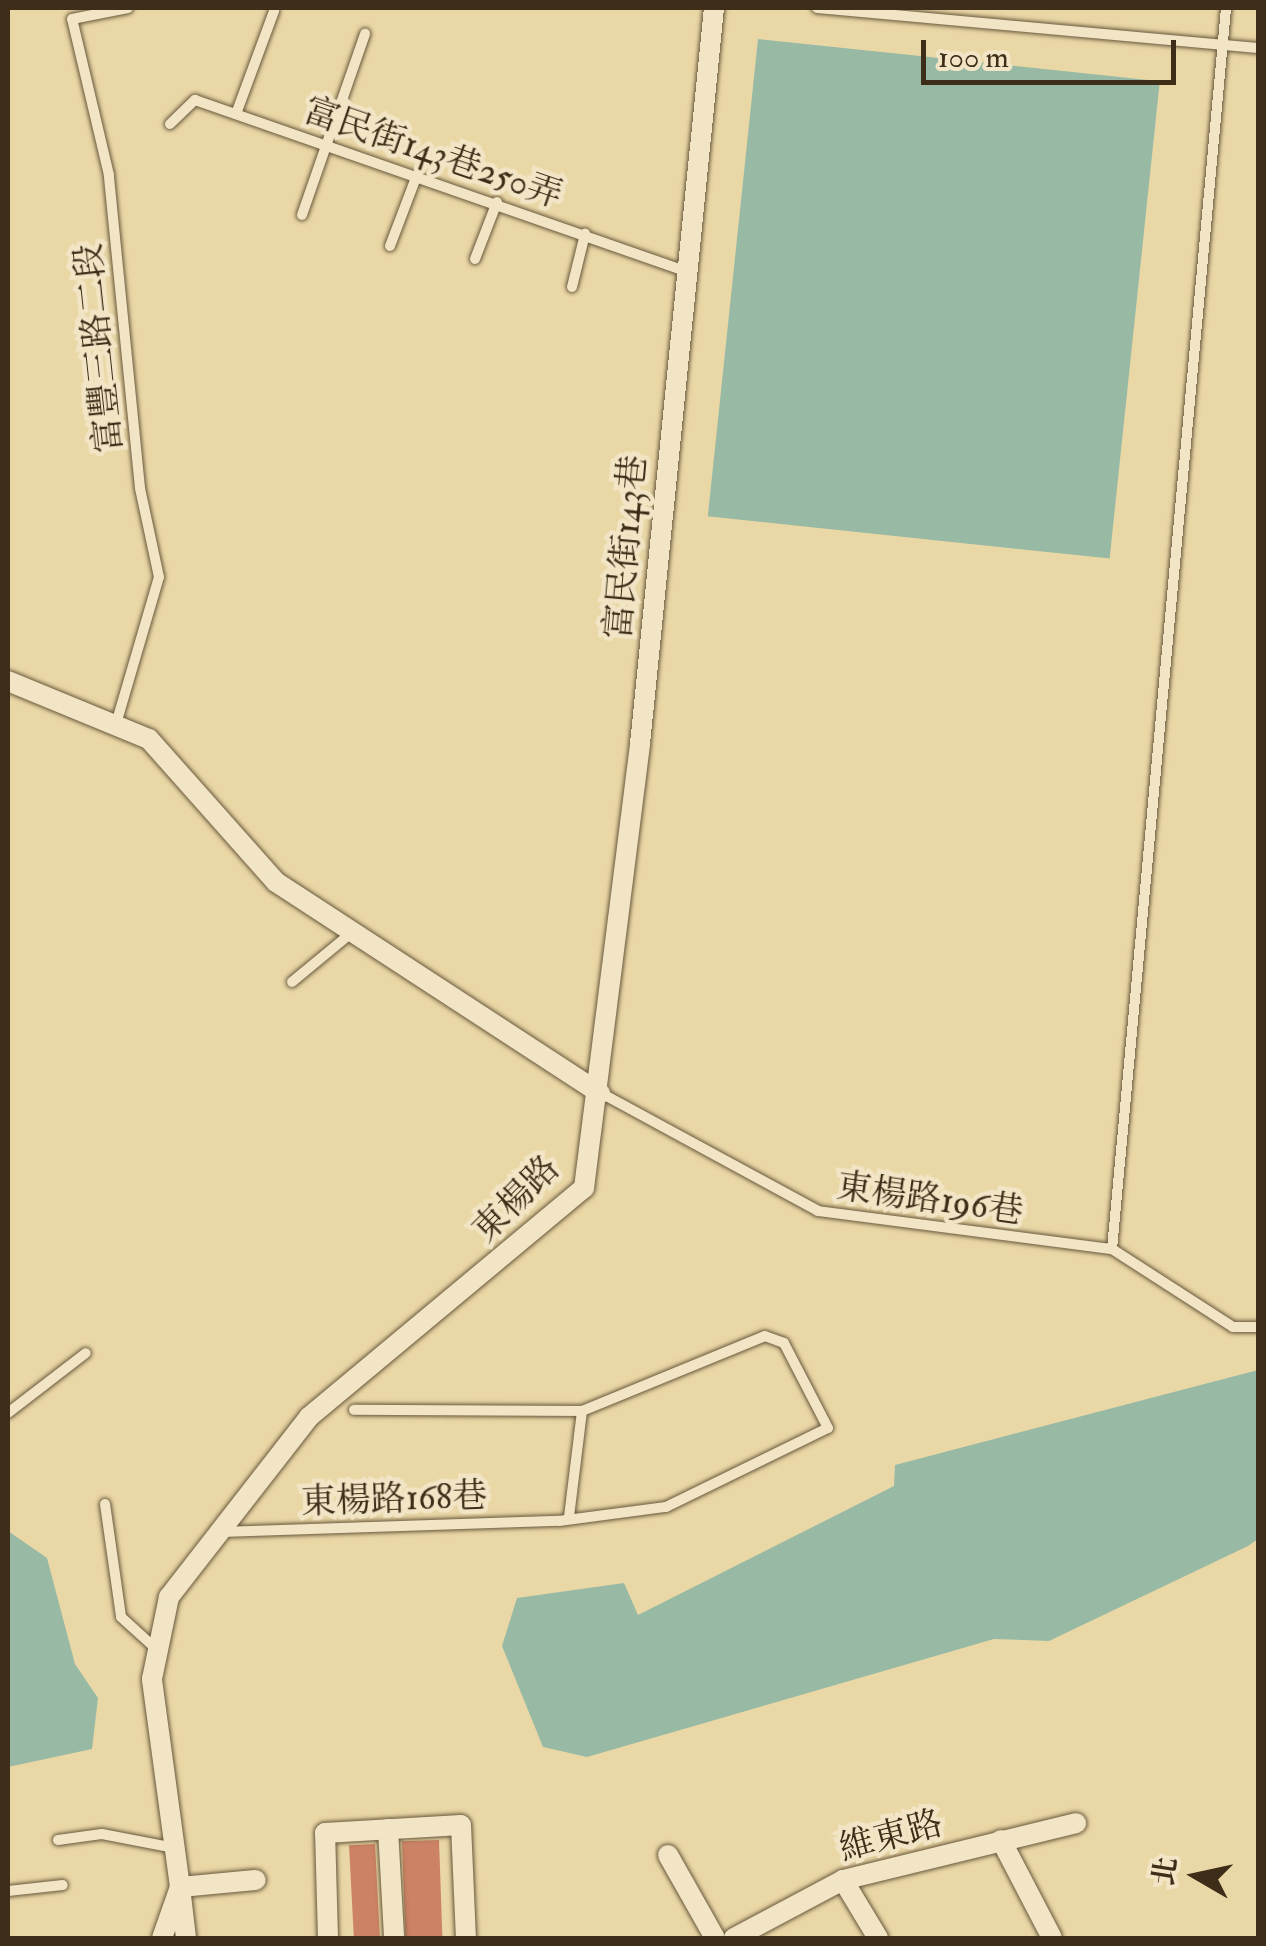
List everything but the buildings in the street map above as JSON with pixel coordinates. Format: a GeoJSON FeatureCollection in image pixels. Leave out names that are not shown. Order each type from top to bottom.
{"type":"FeatureCollection","features":[{"type":"Feature","properties":{"kind":"street","name":"富民街143巷"},"geometry":{"type":"LineString","coordinates":[[600,1093],[714,8]]}},
{"type":"Feature","properties":{"kind":"street"},"geometry":{"type":"LineString","coordinates":[[8,681],[116,724],[172,758],[276,882],[350,934],[600,1093]]}},
{"type":"Feature","properties":{"kind":"street","name":"東楊路"},"geometry":{"type":"LineString","coordinates":[[186,1938],[154,1646],[169,1598],[320,1408],[584,1188],[600,1093]]}},
{"type":"Feature","properties":{"kind":"street","name":"維東路"},"geometry":{"type":"LineString","coordinates":[[734,1938],[843,1880],[1076,1823]]}},
{"type":"Feature","properties":{"kind":"street"},"geometry":{"type":"LineString","coordinates":[[328,1938],[325,1833],[461,1825],[466,1938]]}},
{"type":"Feature","properties":{"kind":"street"},"geometry":{"type":"LineString","coordinates":[[388,1829],[394,1938]]}},
{"type":"Feature","properties":{"kind":"street"},"geometry":{"type":"LineString","coordinates":[[1001,1840],[1052,1938]]}},
{"type":"Feature","properties":{"kind":"street"},"geometry":{"type":"LineString","coordinates":[[668,1855],[715,1938]]}},
{"type":"Feature","properties":{"kind":"street"},"geometry":{"type":"LineString","coordinates":[[180,1886],[256,1880]]}},
{"type":"Feature","properties":{"kind":"street"},"geometry":{"type":"LineString","coordinates":[[843,1880],[878,1938]]}},
{"type":"Feature","properties":{"kind":"street","name":"東楊路"},"geometry":{"type":"LineString","coordinates":[[162,1938],[180,1886]]}},
{"type":"Feature","properties":{"kind":"lane","name":"富豐三路二段"},"geometry":{"type":"LineString","coordinates":[[116,724],[159,577],[140,488],[108,175],[72,19],[128,8]]}},
{"type":"Feature","properties":{"kind":"lane"},"geometry":{"type":"LineString","coordinates":[[817,8],[1258,48]]}},
{"type":"Feature","properties":{"kind":"lane"},"geometry":{"type":"LineString","coordinates":[[1112,1249],[1226,8]]}},
{"type":"Feature","properties":{"kind":"lane"},"geometry":{"type":"LineString","coordinates":[[236,114],[274,11]]}},
{"type":"Feature","properties":{"kind":"lane"},"geometry":{"type":"LineString","coordinates":[[302,215],[365,34]]}},
{"type":"Feature","properties":{"kind":"lane","name":"富民街143巷250弄"},"geometry":{"type":"LineString","coordinates":[[170,124],[195,100],[685,270]]}},
{"type":"Feature","properties":{"kind":"lane"},"geometry":{"type":"LineString","coordinates":[[390,246],[417,175]]}},
{"type":"Feature","properties":{"kind":"lane"},"geometry":{"type":"LineString","coordinates":[[475,260],[497,202]]}},
{"type":"Feature","properties":{"kind":"lane"},"geometry":{"type":"LineString","coordinates":[[572,288],[585,234]]}},
{"type":"Feature","properties":{"kind":"lane"},"geometry":{"type":"LineString","coordinates":[[292,982],[350,934]]}},
{"type":"Feature","properties":{"kind":"lane","name":"東楊路196巷"},"geometry":{"type":"LineString","coordinates":[[600,1093],[818,1210],[1112,1249],[1233,1327],[1258,1327]]}},
{"type":"Feature","properties":{"kind":"lane","name":"東楊路168巷"},"geometry":{"type":"LineString","coordinates":[[220,1532],[569,1517],[666,1507],[828,1428],[784,1343],[765,1336],[582,1411],[354,1410]]}},
{"type":"Feature","properties":{"kind":"lane"},"geometry":{"type":"LineString","coordinates":[[8,1412],[86,1352]]}},
{"type":"Feature","properties":{"kind":"lane"},"geometry":{"type":"LineString","coordinates":[[569,1517],[582,1411]]}},
{"type":"Feature","properties":{"kind":"lane"},"geometry":{"type":"LineString","coordinates":[[105,1504],[121,1617],[154,1646]]}},
{"type":"Feature","properties":{"kind":"lane"},"geometry":{"type":"LineString","coordinates":[[58,1840],[102,1834],[175,1848]]}},
{"type":"Feature","properties":{"kind":"lane"},"geometry":{"type":"LineString","coordinates":[[8,1891],[64,1885]]}},
{"type":"Feature","properties":{"kind":"shaded area"},"geometry":{"type":"Polygon","coordinates":[[[758,39],[1160,81],[1110,559],[708,516],[758,39]]]}},
{"type":"Feature","properties":{"kind":"shaded area"},"geometry":{"type":"Polygon","coordinates":[[[1258,1370],[1258,1539],[1248,1546],[1049,1641],[994,1639],[587,1757],[543,1747],[502,1646],[517,1598],[624,1583],[638,1615],[894,1486],[895,1465],[1258,1370]]]}},
{"type":"Feature","properties":{"kind":"shaded area"},"geometry":{"type":"Polygon","coordinates":[[[8,1531],[47,1558],[75,1664],[98,1698],[92,1749],[8,1767],[8,1531]]]}}]}
